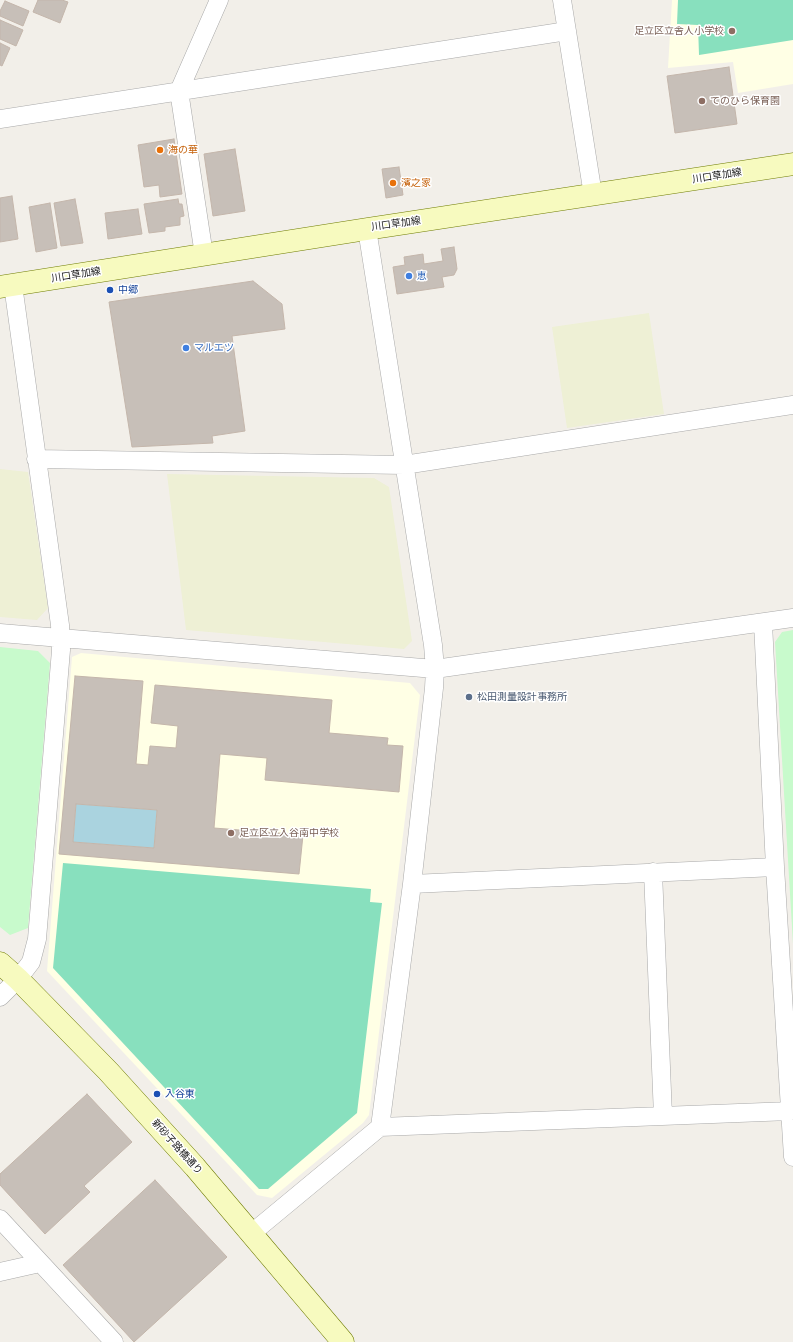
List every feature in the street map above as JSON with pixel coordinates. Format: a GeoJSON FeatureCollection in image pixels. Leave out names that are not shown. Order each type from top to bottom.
{"type":"FeatureCollection","features":[{"type":"Feature","properties":{"kind":"main road","name":"川口草加線"},"geometry":{"type":"LineString","coordinates":[[6,286],[793,164]]}},
{"type":"Feature","properties":{"kind":"main road","name":"新砂子路橋通り"},"geometry":{"type":"LineString","coordinates":[[0,963],[18,979],[108,1071],[195,1166],[343,1342]]}},
{"type":"Feature","properties":{"kind":"street"},"geometry":{"type":"LineString","coordinates":[[204,255],[179,91],[219,0]]}},
{"type":"Feature","properties":{"kind":"street"},"geometry":{"type":"LineString","coordinates":[[562,0],[593,195]]}},
{"type":"Feature","properties":{"kind":"street"},"geometry":{"type":"LineString","coordinates":[[0,119],[567,31]]}},
{"type":"Feature","properties":{"kind":"street"},"geometry":{"type":"LineString","coordinates":[[366,229],[433,645],[435,669],[412,884],[380,1127]]}},
{"type":"Feature","properties":{"kind":"street"},"geometry":{"type":"LineString","coordinates":[[0,997],[18,979],[31,962],[37,939],[61,650],[61,638],[36,459],[6,286]]}},
{"type":"Feature","properties":{"kind":"street"},"geometry":{"type":"LineString","coordinates":[[36,459],[404,466],[793,405]]}},
{"type":"Feature","properties":{"kind":"street"},"geometry":{"type":"LineString","coordinates":[[0,633],[435,669],[793,618]]}},
{"type":"Feature","properties":{"kind":"street"},"geometry":{"type":"LineString","coordinates":[[763,622],[775,867],[788,986],[790,1111],[793,1157]]}},
{"type":"Feature","properties":{"kind":"street"},"geometry":{"type":"LineString","coordinates":[[412,884],[775,867]]}},
{"type":"Feature","properties":{"kind":"street"},"geometry":{"type":"LineString","coordinates":[[653,872],[663,1116]]}},
{"type":"Feature","properties":{"kind":"street"},"geometry":{"type":"LineString","coordinates":[[252,1233],[380,1127],[790,1111]]}},
{"type":"Feature","properties":{"kind":"street"},"geometry":{"type":"LineString","coordinates":[[0,1219],[114,1342]]}},
{"type":"Feature","properties":{"kind":"street"},"geometry":{"type":"LineString","coordinates":[[0,1272],[40,1263]]}},
{"type":"Feature","properties":{"kind":"shaded area","name":"足立区立舎人小学校"},"geometry":{"type":"Polygon","coordinates":[[[672,0],[793,0],[793,84],[738,93],[733,62],[668,68],[672,0]]]}},
{"type":"Feature","properties":{"kind":"shaded area"},"geometry":{"type":"Polygon","coordinates":[[[649,313],[664,414],[567,428],[552,327],[649,313]]]}},
{"type":"Feature","properties":{"kind":"shaded area"},"geometry":{"type":"Polygon","coordinates":[[[0,469],[28,472],[48,608],[37,620],[0,617],[0,469]]]}},
{"type":"Feature","properties":{"kind":"shaded area"},"geometry":{"type":"Polygon","coordinates":[[[167,474],[374,478],[389,487],[412,641],[404,649],[186,630],[167,474]]]}},
{"type":"Feature","properties":{"kind":"shaded area","name":"足立区立入谷南中学校"},"geometry":{"type":"Polygon","coordinates":[[[81,653],[410,683],[420,695],[369,1115],[363,1123],[272,1198],[257,1195],[47,971],[72,657],[81,653]]]}},
{"type":"Feature","properties":{"kind":"green space"},"geometry":{"type":"Polygon","coordinates":[[[678,0],[793,0],[793,40],[699,55],[698,25],[677,24],[678,0]]]}},
{"type":"Feature","properties":{"kind":"green space"},"geometry":{"type":"Polygon","coordinates":[[[793,630],[793,944],[775,642],[782,632],[793,630]]]}},
{"type":"Feature","properties":{"kind":"green space"},"geometry":{"type":"Polygon","coordinates":[[[0,647],[38,651],[50,663],[28,928],[10,935],[0,927],[0,647]]]}},
{"type":"Feature","properties":{"kind":"green space"},"geometry":{"type":"Polygon","coordinates":[[[63,863],[371,889],[370,902],[382,903],[357,1113],[268,1189],[259,1189],[53,968],[63,863]]]}},
{"type":"Feature","properties":{"kind":"water"},"geometry":{"type":"Polygon","coordinates":[[[76,804],[157,810],[154,848],[73,842],[76,804]]]}},
{"type":"Feature","properties":{"kind":"building"},"geometry":{"type":"Polygon","coordinates":[[[38,0],[62,0],[68,2],[60,23],[33,12],[38,0]]]}},
{"type":"Feature","properties":{"kind":"building"},"geometry":{"type":"Polygon","coordinates":[[[5,1],[29,11],[23,26],[0,16],[0,11],[5,1]]]}},
{"type":"Feature","properties":{"kind":"building"},"geometry":{"type":"Polygon","coordinates":[[[0,20],[23,30],[16,46],[0,39],[0,20]]]}},
{"type":"Feature","properties":{"kind":"building"},"geometry":{"type":"Polygon","coordinates":[[[0,43],[10,48],[2,66],[0,65],[0,43]]]}},
{"type":"Feature","properties":{"kind":"building"},"geometry":{"type":"Polygon","coordinates":[[[729,67],[737,124],[675,133],[667,76],[729,67]]]}},
{"type":"Feature","properties":{"kind":"building"},"geometry":{"type":"Polygon","coordinates":[[[174,139],[182,194],[160,197],[159,185],[144,187],[138,145],[174,139]]]}},
{"type":"Feature","properties":{"kind":"building"},"geometry":{"type":"Polygon","coordinates":[[[235,149],[245,211],[213,216],[204,154],[235,149]]]}},
{"type":"Feature","properties":{"kind":"building"},"geometry":{"type":"Polygon","coordinates":[[[399,167],[403,195],[386,198],[382,169],[399,167]]]}},
{"type":"Feature","properties":{"kind":"building"},"geometry":{"type":"Polygon","coordinates":[[[12,196],[18,239],[0,242],[0,198],[12,196]]]}},
{"type":"Feature","properties":{"kind":"building"},"geometry":{"type":"Polygon","coordinates":[[[75,199],[83,243],[61,246],[54,203],[75,199]]]}},
{"type":"Feature","properties":{"kind":"building"},"geometry":{"type":"Polygon","coordinates":[[[178,199],[179,204],[182,204],[184,216],[180,217],[180,225],[165,227],[165,231],[149,233],[144,204],[178,199]]]}},
{"type":"Feature","properties":{"kind":"building"},"geometry":{"type":"Polygon","coordinates":[[[50,203],[57,248],[36,252],[29,207],[50,203]]]}},
{"type":"Feature","properties":{"kind":"building"},"geometry":{"type":"Polygon","coordinates":[[[138,209],[142,234],[108,239],[105,213],[138,209]]]}},
{"type":"Feature","properties":{"kind":"building"},"geometry":{"type":"Polygon","coordinates":[[[454,247],[457,269],[454,275],[442,277],[444,287],[397,294],[393,267],[405,265],[404,257],[423,254],[424,264],[443,261],[441,249],[454,247]]]}},
{"type":"Feature","properties":{"kind":"building"},"geometry":{"type":"Polygon","coordinates":[[[253,281],[282,304],[285,329],[232,336],[245,431],[212,436],[213,443],[132,447],[109,302],[253,281]]]}},
{"type":"Feature","properties":{"kind":"building"},"geometry":{"type":"Polygon","coordinates":[[[75,676],[143,681],[136,764],[148,765],[150,746],[176,748],[178,726],[151,723],[155,685],[332,700],[329,733],[388,738],[387,745],[403,746],[399,792],[265,780],[267,758],[220,754],[214,828],[303,835],[299,874],[59,854],[75,676]],[[76,804],[73,842],[154,848],[157,810],[76,804]]]}},
{"type":"Feature","properties":{"kind":"building"},"geometry":{"type":"Polygon","coordinates":[[[87,1094],[132,1142],[84,1186],[90,1192],[45,1234],[0,1185],[0,1174],[87,1094]]]}},
{"type":"Feature","properties":{"kind":"building"},"geometry":{"type":"Polygon","coordinates":[[[155,1180],[227,1257],[134,1342],[63,1265],[155,1180]]]}},
{"type":"Feature","properties":{"kind":"place","name":"足立区立舎人小学校"},"geometry":{"type":"Point","coordinates":[732,31]}},
{"type":"Feature","properties":{"kind":"place","name":"てのひら保育園"},"geometry":{"type":"Point","coordinates":[702,101]}},
{"type":"Feature","properties":{"kind":"place","name":"海の華"},"geometry":{"type":"Point","coordinates":[160,150]}},
{"type":"Feature","properties":{"kind":"place","name":"濱之家"},"geometry":{"type":"Point","coordinates":[393,183]}},
{"type":"Feature","properties":{"kind":"place","name":"恵"},"geometry":{"type":"Point","coordinates":[409,276]}},
{"type":"Feature","properties":{"kind":"place","name":"中郷"},"geometry":{"type":"Point","coordinates":[110,290]}},
{"type":"Feature","properties":{"kind":"place","name":"マルエツ"},"geometry":{"type":"Point","coordinates":[186,348]}},
{"type":"Feature","properties":{"kind":"place","name":"松田測量設計事務所"},"geometry":{"type":"Point","coordinates":[469,697]}},
{"type":"Feature","properties":{"kind":"place","name":"足立区立入谷南中学校"},"geometry":{"type":"Point","coordinates":[231,833]}},
{"type":"Feature","properties":{"kind":"place","name":"入谷東"},"geometry":{"type":"Point","coordinates":[157,1094]}}]}
